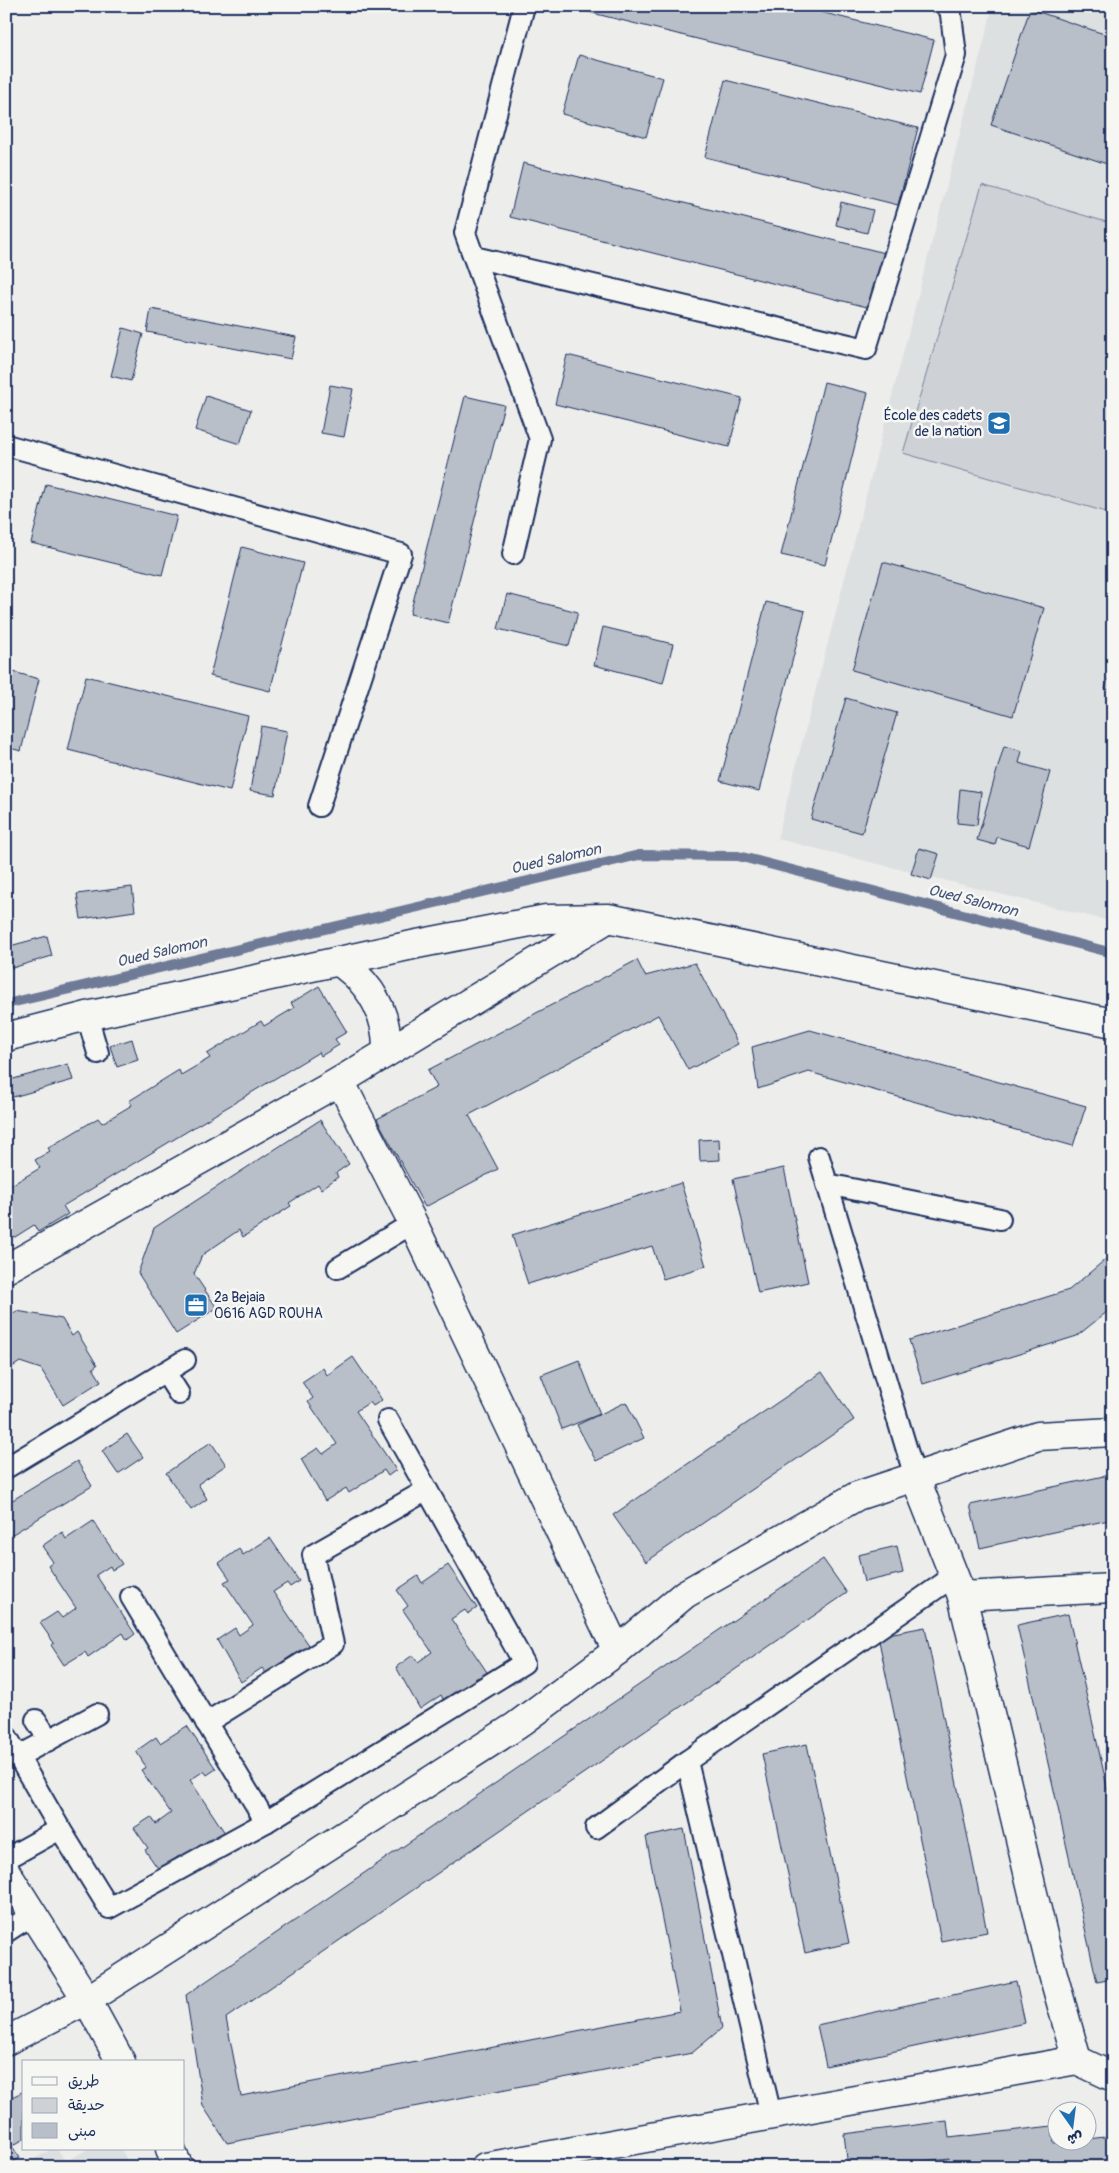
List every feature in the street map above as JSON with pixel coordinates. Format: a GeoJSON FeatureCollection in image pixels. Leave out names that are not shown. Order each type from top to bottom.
{"type":"FeatureCollection","features":[{"type":"Feature","properties":{"kind":"street"},"geometry":{"type":"LineString","coordinates":[[6,1269],[340,1081],[608,918]]}},
{"type":"Feature","properties":{"kind":"street"},"geometry":{"type":"LineString","coordinates":[[6,1037],[87,1016],[338,961],[546,919],[608,918],[1113,1023]]}},
{"type":"Feature","properties":{"kind":"street"},"geometry":{"type":"LineString","coordinates":[[338,961],[360,978],[376,1000],[385,1025],[387,1052]]}},
{"type":"Feature","properties":{"kind":"street"},"geometry":{"type":"LineString","coordinates":[[340,1081],[412,1223],[617,1651]]}},
{"type":"Feature","properties":{"kind":"street"},"geometry":{"type":"LineString","coordinates":[[6,2040],[87,2000],[516,1726],[617,1651],[685,1594],[857,1496],[1038,1436],[1113,1432]]}},
{"type":"Feature","properties":{"kind":"street"},"geometry":{"type":"LineString","coordinates":[[915,1476],[958,1586],[1050,1960],[1077,2060]]}},
{"type":"Feature","properties":{"kind":"street"},"geometry":{"type":"LineString","coordinates":[[958,1586],[1113,1588]]}},
{"type":"Feature","properties":{"kind":"street"},"geometry":{"type":"LineString","coordinates":[[6,1872],[32,1916],[87,2000],[120,2060]]}},
{"type":"Feature","properties":{"kind":"street"},"geometry":{"type":"LineString","coordinates":[[485,2167],[1077,2060],[1113,2077]]}},
{"type":"Feature","properties":{"kind":"street"},"geometry":{"type":"LineString","coordinates":[[170,2150],[179,2167]]}},
{"type":"Feature","properties":{"kind":"lane"},"geometry":{"type":"LineString","coordinates":[[513,554],[540,439],[465,234],[524,6]]}},
{"type":"Feature","properties":{"kind":"lane"},"geometry":{"type":"LineString","coordinates":[[474,257],[866,349],[956,55],[950,7],[946,6]]}},
{"type":"Feature","properties":{"kind":"lane"},"geometry":{"type":"LineString","coordinates":[[6,445],[401,554],[319,806]]}},
{"type":"Feature","properties":{"kind":"lane"},"geometry":{"type":"LineString","coordinates":[[87,1016],[98,1053]]}},
{"type":"Feature","properties":{"kind":"lane"},"geometry":{"type":"LineString","coordinates":[[819,1157],[915,1476]]}},
{"type":"Feature","properties":{"kind":"lane"},"geometry":{"type":"LineString","coordinates":[[827,1184],[1000,1219]]}},
{"type":"Feature","properties":{"kind":"lane"},"geometry":{"type":"LineString","coordinates":[[338,1268],[412,1223]]}},
{"type":"Feature","properties":{"kind":"lane"},"geometry":{"type":"LineString","coordinates":[[6,1468],[51,1436],[185,1360]]}},
{"type":"Feature","properties":{"kind":"lane"},"geometry":{"type":"LineString","coordinates":[[166,1372],[178,1394]]}},
{"type":"Feature","properties":{"kind":"lane"},"geometry":{"type":"LineString","coordinates":[[7,1737],[60,1829],[110,1908],[266,1822],[524,1663],[452,1518],[430,1481],[388,1420]]}},
{"type":"Feature","properties":{"kind":"lane"},"geometry":{"type":"LineString","coordinates":[[206,1723],[333,1644],[313,1555],[430,1481]]}},
{"type":"Feature","properties":{"kind":"lane"},"geometry":{"type":"LineString","coordinates":[[596,1828],[687,1762],[958,1586]]}},
{"type":"Feature","properties":{"kind":"lane"},"geometry":{"type":"LineString","coordinates":[[131,1597],[170,1675],[206,1723],[266,1822]]}},
{"type":"Feature","properties":{"kind":"lane"},"geometry":{"type":"LineString","coordinates":[[19,1756],[97,1714]]}},
{"type":"Feature","properties":{"kind":"lane"},"geometry":{"type":"LineString","coordinates":[[36,1720],[48,1740]]}},
{"type":"Feature","properties":{"kind":"lane"},"geometry":{"type":"LineString","coordinates":[[687,1762],[771,2115]]}},
{"type":"Feature","properties":{"kind":"lane"},"geometry":{"type":"LineString","coordinates":[[6,1859],[60,1829]]}},
{"type":"Feature","properties":{"kind":"lane"},"geometry":{"type":"LineString","coordinates":[[6,1932],[32,1916]]}},
{"type":"Feature","properties":{"kind":"shaded area","name":"École des cadets de la nation"},"geometry":{"type":"Polygon","coordinates":[[[993,6],[1113,6],[1113,922],[777,839],[993,6]]]}},
{"type":"Feature","properties":{"kind":"shaded area"},"geometry":{"type":"Polygon","coordinates":[[[49,2150],[59,2150],[65,2162],[86,2150],[122,2150],[131,2167],[21,2167],[49,2150]]]}},
{"type":"Feature","properties":{"kind":"green space"},"geometry":{"type":"Polygon","coordinates":[[[982,185],[1113,224],[1113,488],[1106,512],[903,453],[982,185]]]}},
{"type":"Feature","properties":{"kind":"building"},"geometry":{"type":"Polygon","coordinates":[[[576,6],[796,6],[934,40],[920,94],[576,9],[576,6]]]}},
{"type":"Feature","properties":{"kind":"building"},"geometry":{"type":"Polygon","coordinates":[[[1030,9],[1113,37],[1113,166],[991,125],[1030,9]]]}},
{"type":"Feature","properties":{"kind":"building"},"geometry":{"type":"Polygon","coordinates":[[[579,55],[663,78],[646,137],[562,114],[579,55]]]}},
{"type":"Feature","properties":{"kind":"building"},"geometry":{"type":"Polygon","coordinates":[[[725,80],[918,128],[898,205],[705,157],[725,80]]]}},
{"type":"Feature","properties":{"kind":"building"},"geometry":{"type":"Polygon","coordinates":[[[523,163],[889,254],[875,309],[510,217],[523,163]]]}},
{"type":"Feature","properties":{"kind":"building"},"geometry":{"type":"Polygon","coordinates":[[[841,202],[873,210],[867,233],[836,225],[841,202]]]}},
{"type":"Feature","properties":{"kind":"building"},"geometry":{"type":"Polygon","coordinates":[[[151,309],[296,337],[291,359],[147,332],[151,309]]]}},
{"type":"Feature","properties":{"kind":"building"},"geometry":{"type":"Polygon","coordinates":[[[123,328],[143,334],[131,381],[111,376],[123,328]]]}},
{"type":"Feature","properties":{"kind":"building"},"geometry":{"type":"Polygon","coordinates":[[[567,355],[742,398],[729,447],[555,404],[567,355]]]}},
{"type":"Feature","properties":{"kind":"building"},"geometry":{"type":"Polygon","coordinates":[[[824,382],[868,393],[825,565],[781,555],[824,382]]]}},
{"type":"Feature","properties":{"kind":"building"},"geometry":{"type":"Polygon","coordinates":[[[330,385],[353,389],[344,437],[321,433],[330,385]]]}},
{"type":"Feature","properties":{"kind":"building"},"geometry":{"type":"Polygon","coordinates":[[[206,396],[251,410],[240,444],[195,430],[206,396]]]}},
{"type":"Feature","properties":{"kind":"building"},"geometry":{"type":"Polygon","coordinates":[[[465,396],[504,405],[448,623],[410,614],[465,396]]]}},
{"type":"Feature","properties":{"kind":"building"},"geometry":{"type":"Polygon","coordinates":[[[46,484],[177,516],[162,575],[31,543],[46,484]]]}},
{"type":"Feature","properties":{"kind":"building"},"geometry":{"type":"Polygon","coordinates":[[[242,547],[303,563],[270,691],[210,676],[242,547]]]}},
{"type":"Feature","properties":{"kind":"building"},"geometry":{"type":"Polygon","coordinates":[[[883,562],[1044,608],[1013,716],[852,670],[883,562]]]}},
{"type":"Feature","properties":{"kind":"building"},"geometry":{"type":"Polygon","coordinates":[[[507,594],[578,612],[569,646],[498,629],[507,594]]]}},
{"type":"Feature","properties":{"kind":"building"},"geometry":{"type":"Polygon","coordinates":[[[766,602],[805,611],[759,791],[720,781],[766,602]]]}},
{"type":"Feature","properties":{"kind":"building"},"geometry":{"type":"Polygon","coordinates":[[[603,627],[673,644],[663,683],[594,665],[603,627]]]}},
{"type":"Feature","properties":{"kind":"building"},"geometry":{"type":"Polygon","coordinates":[[[1113,662],[1113,691],[1105,689],[1113,662]]]}},
{"type":"Feature","properties":{"kind":"building"},"geometry":{"type":"Polygon","coordinates":[[[6,670],[39,679],[21,751],[6,747],[6,670]]]}},
{"type":"Feature","properties":{"kind":"building"},"geometry":{"type":"Polygon","coordinates":[[[86,676],[248,716],[230,791],[68,750],[86,676]]]}},
{"type":"Feature","properties":{"kind":"building"},"geometry":{"type":"Polygon","coordinates":[[[846,698],[897,713],[862,833],[811,819],[846,698]]]}},
{"type":"Feature","properties":{"kind":"building"},"geometry":{"type":"Polygon","coordinates":[[[261,726],[287,731],[275,795],[250,791],[261,726]]]}},
{"type":"Feature","properties":{"kind":"building"},"geometry":{"type":"Polygon","coordinates":[[[1004,746],[1022,751],[1019,763],[1050,772],[1029,846],[997,837],[995,845],[977,840],[1004,746]]]}},
{"type":"Feature","properties":{"kind":"building"},"geometry":{"type":"Polygon","coordinates":[[[960,789],[981,792],[977,825],[957,823],[960,789]]]}},
{"type":"Feature","properties":{"kind":"building"},"geometry":{"type":"Polygon","coordinates":[[[919,848],[939,854],[931,880],[911,874],[919,848]]]}},
{"type":"Feature","properties":{"kind":"building"},"geometry":{"type":"Polygon","coordinates":[[[132,887],[135,911],[81,919],[77,894],[132,887]]]}},
{"type":"Feature","properties":{"kind":"building"},"geometry":{"type":"Polygon","coordinates":[[[47,936],[52,956],[12,968],[6,947],[47,936]]]}},
{"type":"Feature","properties":{"kind":"building"},"geometry":{"type":"Polygon","coordinates":[[[637,960],[645,976],[695,963],[738,1044],[688,1070],[658,1015],[469,1115],[498,1169],[425,1207],[377,1119],[437,1087],[428,1070],[637,960]]]}},
{"type":"Feature","properties":{"kind":"building"},"geometry":{"type":"Polygon","coordinates":[[[319,986],[347,1032],[335,1039],[339,1045],[321,1056],[319,1052],[63,1206],[68,1214],[38,1232],[34,1225],[15,1237],[6,1234],[6,1182],[13,1184],[40,1168],[35,1160],[50,1151],[48,1148],[98,1118],[102,1123],[132,1105],[129,1101],[179,1070],[181,1075],[210,1058],[207,1054],[261,1021],[264,1026],[294,1008],[291,1003],[319,986]]]}},
{"type":"Feature","properties":{"kind":"building"},"geometry":{"type":"Polygon","coordinates":[[[810,1030],[1086,1106],[1073,1146],[809,1072],[758,1089],[752,1047],[810,1030]]]}},
{"type":"Feature","properties":{"kind":"building"},"geometry":{"type":"Polygon","coordinates":[[[132,1039],[138,1060],[117,1067],[110,1046],[132,1039]]]}},
{"type":"Feature","properties":{"kind":"building"},"geometry":{"type":"Polygon","coordinates":[[[68,1064],[73,1080],[6,1099],[6,1081],[68,1064]]]}},
{"type":"Feature","properties":{"kind":"building"},"geometry":{"type":"Polygon","coordinates":[[[320,1120],[349,1164],[336,1173],[338,1177],[321,1189],[318,1184],[289,1203],[291,1206],[243,1237],[239,1230],[202,1255],[194,1274],[217,1308],[176,1334],[138,1273],[154,1228],[320,1120]]]}},
{"type":"Feature","properties":{"kind":"building"},"geometry":{"type":"Polygon","coordinates":[[[719,1139],[720,1160],[700,1161],[699,1140],[719,1139]]]}},
{"type":"Feature","properties":{"kind":"building"},"geometry":{"type":"Polygon","coordinates":[[[784,1168],[808,1282],[758,1293],[733,1179],[784,1168]]]}},
{"type":"Feature","properties":{"kind":"building"},"geometry":{"type":"Polygon","coordinates":[[[681,1183],[706,1266],[663,1279],[652,1246],[528,1284],[512,1235],[681,1183]]]}},
{"type":"Feature","properties":{"kind":"building"},"geometry":{"type":"Polygon","coordinates":[[[1113,1253],[1113,1307],[1077,1336],[923,1384],[909,1340],[1069,1290],[1113,1253]]]}},
{"type":"Feature","properties":{"kind":"building"},"geometry":{"type":"Polygon","coordinates":[[[17,1311],[62,1319],[72,1336],[77,1332],[97,1365],[93,1368],[101,1381],[63,1405],[41,1369],[20,1362],[6,1371],[6,1317],[17,1311]]]}},
{"type":"Feature","properties":{"kind":"building"},"geometry":{"type":"Polygon","coordinates":[[[353,1357],[382,1400],[373,1406],[370,1402],[356,1411],[396,1470],[388,1476],[384,1470],[349,1493],[346,1488],[325,1501],[301,1459],[318,1448],[323,1454],[337,1444],[308,1402],[313,1398],[302,1382],[323,1368],[327,1375],[353,1357]]]}},
{"type":"Feature","properties":{"kind":"building"},"geometry":{"type":"Polygon","coordinates":[[[579,1360],[600,1414],[562,1429],[541,1375],[579,1360]]]}},
{"type":"Feature","properties":{"kind":"building"},"geometry":{"type":"Polygon","coordinates":[[[822,1372],[854,1420],[646,1562],[613,1515],[822,1372]]]}},
{"type":"Feature","properties":{"kind":"building"},"geometry":{"type":"Polygon","coordinates":[[[626,1402],[644,1438],[596,1461],[577,1425],[626,1402]]]}},
{"type":"Feature","properties":{"kind":"building"},"geometry":{"type":"Polygon","coordinates":[[[127,1434],[143,1457],[118,1474],[102,1451],[127,1434]]]}},
{"type":"Feature","properties":{"kind":"building"},"geometry":{"type":"Polygon","coordinates":[[[211,1442],[226,1465],[198,1484],[207,1499],[191,1510],[166,1473],[211,1442]]]}},
{"type":"Feature","properties":{"kind":"building"},"geometry":{"type":"Polygon","coordinates":[[[77,1461],[92,1486],[6,1538],[6,1504],[77,1461]]]}},
{"type":"Feature","properties":{"kind":"building"},"geometry":{"type":"Polygon","coordinates":[[[1113,1474],[1113,1519],[980,1548],[970,1505],[1113,1474]]]}},
{"type":"Feature","properties":{"kind":"building"},"geometry":{"type":"Polygon","coordinates":[[[93,1521],[122,1564],[112,1570],[110,1566],[96,1575],[135,1634],[127,1640],[123,1633],[88,1657],[85,1652],[64,1665],[51,1645],[54,1643],[40,1623],[57,1612],[62,1618],[76,1608],[48,1566],[53,1562],[42,1546],[62,1532],[66,1539],[93,1521]]]}},
{"type":"Feature","properties":{"kind":"building"},"geometry":{"type":"Polygon","coordinates":[[[270,1538],[299,1581],[290,1587],[287,1583],[273,1592],[313,1651],[304,1656],[300,1650],[266,1673],[262,1668],[241,1682],[217,1640],[235,1628],[239,1635],[253,1625],[224,1582],[230,1579],[219,1563],[239,1549],[243,1555],[270,1538]]]}},
{"type":"Feature","properties":{"kind":"building"},"geometry":{"type":"Polygon","coordinates":[[[897,1546],[903,1573],[864,1582],[858,1555],[897,1546]]]}},
{"type":"Feature","properties":{"kind":"building"},"geometry":{"type":"Polygon","coordinates":[[[823,1559],[847,1593],[226,2018],[241,2096],[680,2011],[646,1837],[684,1829],[722,2028],[692,2053],[227,2143],[203,2106],[186,1995],[823,1559]]]}},
{"type":"Feature","properties":{"kind":"building"},"geometry":{"type":"Polygon","coordinates":[[[448,1565],[477,1608],[468,1614],[465,1610],[451,1619],[491,1678],[483,1684],[478,1677],[444,1701],[441,1695],[420,1709],[396,1667],[413,1655],[418,1662],[432,1652],[403,1610],[408,1606],[397,1590],[418,1576],[422,1583],[448,1565]]]}},
{"type":"Feature","properties":{"kind":"building"},"geometry":{"type":"Polygon","coordinates":[[[1068,1614],[1113,1813],[1113,1979],[1097,1982],[1017,1625],[1068,1614]]]}},
{"type":"Feature","properties":{"kind":"building"},"geometry":{"type":"Polygon","coordinates":[[[925,1627],[987,1932],[941,1941],[878,1636],[925,1627]]]}},
{"type":"Feature","properties":{"kind":"building"},"geometry":{"type":"Polygon","coordinates":[[[187,1726],[216,1769],[207,1775],[204,1771],[190,1780],[229,1839],[183,1862],[179,1856],[159,1870],[145,1850],[148,1848],[134,1828],[151,1817],[156,1824],[171,1813],[141,1770],[146,1767],[136,1751],[156,1737],[160,1743],[187,1726]]]}},
{"type":"Feature","properties":{"kind":"building"},"geometry":{"type":"Polygon","coordinates":[[[807,1744],[849,1943],[805,1953],[762,1754],[807,1744]]]}},
{"type":"Feature","properties":{"kind":"building"},"geometry":{"type":"Polygon","coordinates":[[[1016,1981],[1025,2023],[826,2066],[817,2025],[1016,1981]]]}},
{"type":"Feature","properties":{"kind":"building"},"geometry":{"type":"Polygon","coordinates":[[[22,2092],[22,2140],[12,2146],[20,2158],[6,2165],[6,2100],[22,2092]]]}},
{"type":"Feature","properties":{"kind":"building"},"geometry":{"type":"Polygon","coordinates":[[[947,2121],[949,2138],[1046,2127],[1046,2150],[1096,2150],[1096,2138],[1113,2136],[1113,2167],[1059,2167],[1058,2163],[1025,2167],[950,2167],[949,2158],[874,2167],[848,2167],[844,2134],[947,2121]]]}},
{"type":"Feature","properties":{"kind":"waterway","name":"Oued Salomon"},"geometry":{"type":"LineString","coordinates":[[6,1004],[639,855],[738,856],[1113,953]]}},
{"type":"Feature","properties":{"kind":"place","name":"École des cadets de la nation"},"geometry":{"type":"Point","coordinates":[999,423]}},
{"type":"Feature","properties":{"kind":"place","name":"2a Bejaia 0616 AGD ROUHA"},"geometry":{"type":"Point","coordinates":[196,1305]}}]}
